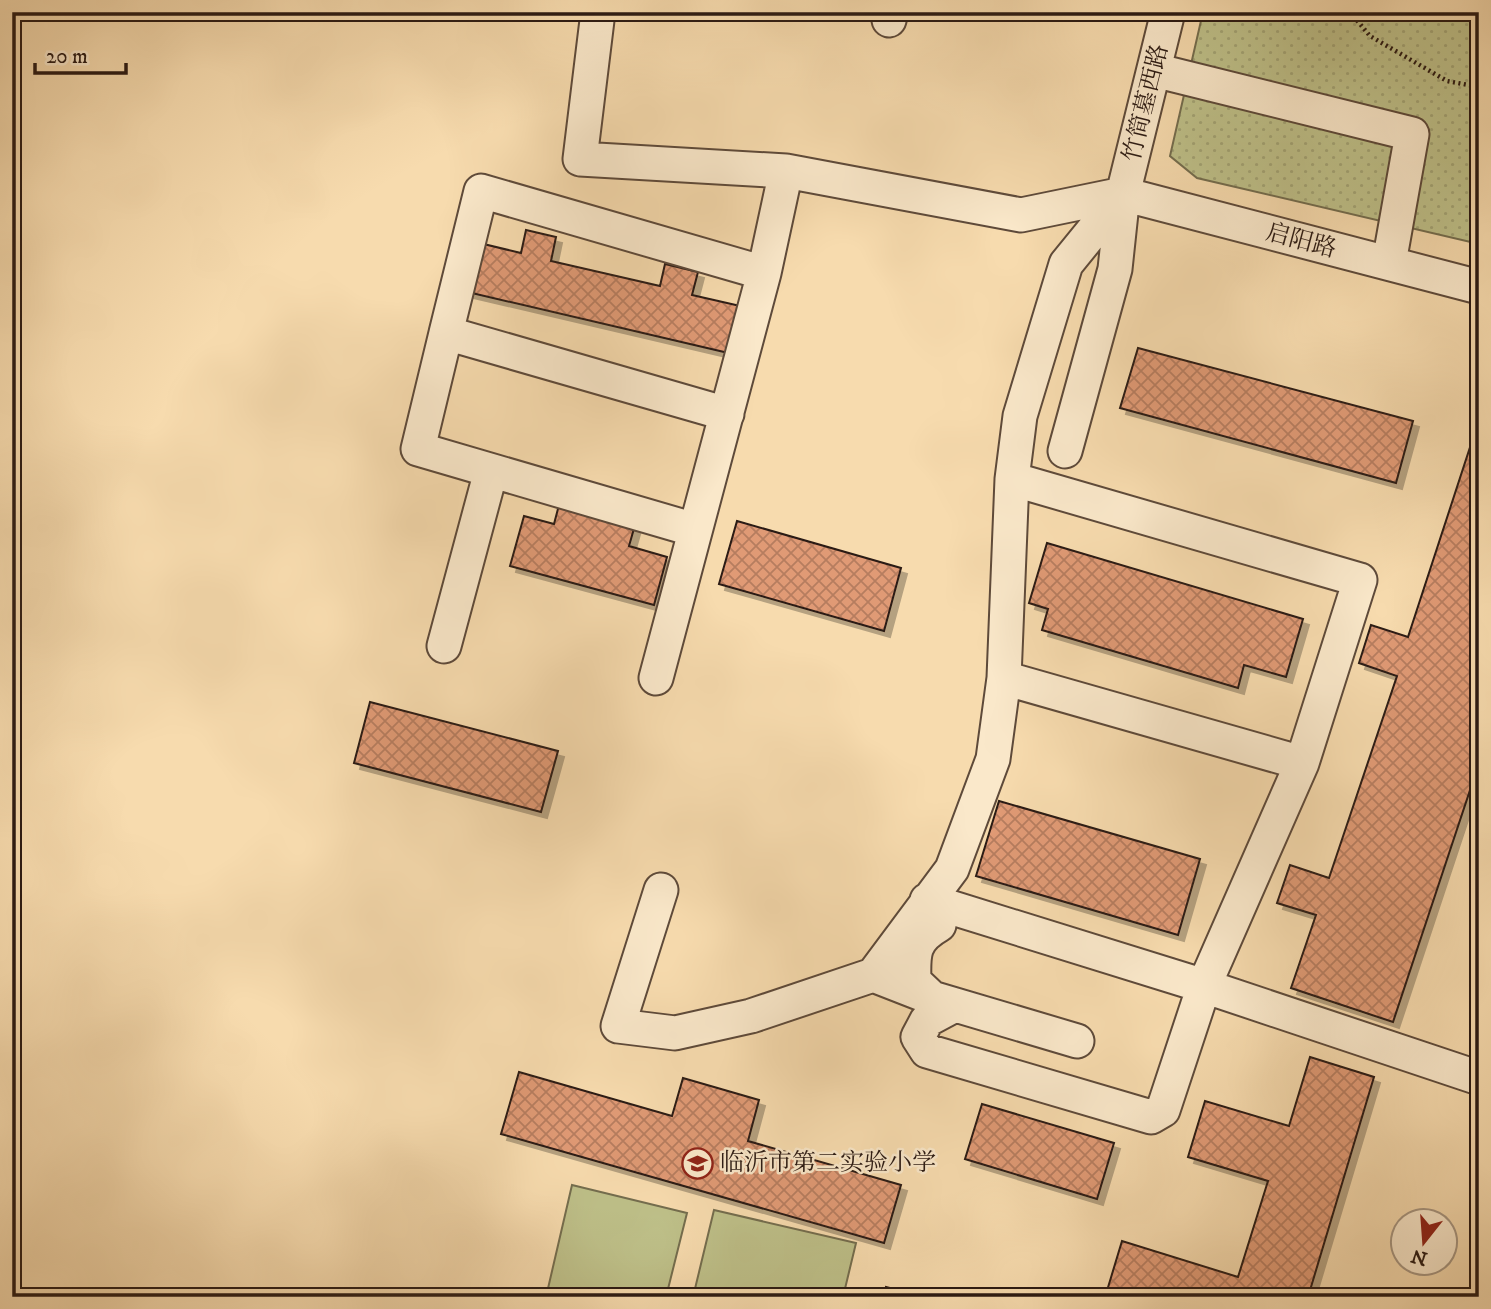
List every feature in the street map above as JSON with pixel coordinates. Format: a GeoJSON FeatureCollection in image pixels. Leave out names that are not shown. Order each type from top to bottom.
{"type":"FeatureCollection","features":[{"type":"Feature","properties":{"kind":"street"},"geometry":{"type":"LineString","coordinates":[[597,12],[579,159],[786,172],[1021,215],[1123,194]]}},
{"type":"Feature","properties":{"kind":"street","name":"竹简墓西路"},"geometry":{"type":"LineString","coordinates":[[1065,451],[1115,269],[1123,194],[1168,12]]}},
{"type":"Feature","properties":{"kind":"street"},"geometry":{"type":"LineString","coordinates":[[1154,70],[1412,134],[1389,264]]}},
{"type":"Feature","properties":{"kind":"street"},"geometry":{"type":"LineString","coordinates":[[656,678],[764,273],[786,172]]}},
{"type":"Feature","properties":{"kind":"street"},"geometry":{"type":"LineString","coordinates":[[695,530],[418,449],[481,191],[764,273]]}},
{"type":"Feature","properties":{"kind":"street"},"geometry":{"type":"LineString","coordinates":[[661,890],[618,1026],[675,1033],[751,1016],[873,975],[951,869],[971,823],[993,759],[1004,678],[1012,479],[1020,416],[1066,264],[1123,194]]}},
{"type":"Feature","properties":{"kind":"street","name":"启阳路"},"geometry":{"type":"LineString","coordinates":[[1123,194],[1479,287]]}},
{"type":"Feature","properties":{"kind":"street"},"geometry":{"type":"LineString","coordinates":[[446,332],[726,414]]}},
{"type":"Feature","properties":{"kind":"street"},"geometry":{"type":"LineString","coordinates":[[444,646],[491,471]]}},
{"type":"Feature","properties":{"kind":"street"},"geometry":{"type":"LineString","coordinates":[[944,1002],[927,1020],[918,1037],[927,1051],[1150,1117],[1163,1110],[1204,986],[1302,763],[1360,580],[1012,479]]}},
{"type":"Feature","properties":{"kind":"street"},"geometry":{"type":"LineString","coordinates":[[1004,678],[1302,763]]}},
{"type":"Feature","properties":{"kind":"street"},"geometry":{"type":"LineString","coordinates":[[927,900],[1204,986],[1479,1079]]}},
{"type":"Feature","properties":{"kind":"street"},"geometry":{"type":"LineString","coordinates":[[944,1002],[914,981],[913,956],[922,935],[944,922],[983,918]]}},
{"type":"Feature","properties":{"kind":"street"},"geometry":{"type":"LineString","coordinates":[[873,975],[944,1002],[1077,1041]]}},
{"type":"Feature","properties":{"kind":"path"},"geometry":{"type":"LineString","coordinates":[[1350,12],[1370,36],[1414,62],[1447,81],[1479,88]]}},
{"type":"Feature","properties":{"kind":"green space"},"geometry":{"type":"Polygon","coordinates":[[[1203,12],[1479,12],[1479,244],[1197,178],[1170,156],[1203,12]]]}},
{"type":"Feature","properties":{"kind":"green space"},"geometry":{"type":"Polygon","coordinates":[[[572,1185],[687,1213],[666,1297],[546,1297],[572,1185]]]}},
{"type":"Feature","properties":{"kind":"green space"},"geometry":{"type":"Polygon","coordinates":[[[714,1210],[856,1243],[843,1297],[693,1297],[714,1210]]]}},
{"type":"Feature","properties":{"kind":"building"},"geometry":{"type":"Polygon","coordinates":[[[526,230],[556,237],[551,261],[660,286],[665,264],[698,272],[692,295],[749,308],[737,355],[459,290],[471,241],[521,253],[526,230]]]}},
{"type":"Feature","properties":{"kind":"building"},"geometry":{"type":"Polygon","coordinates":[[[1138,348],[1413,421],[1396,483],[1120,408],[1138,348]]]}},
{"type":"Feature","properties":{"kind":"building"},"geometry":{"type":"Polygon","coordinates":[[[1475,432],[1479,434],[1479,763],[1393,1022],[1291,988],[1316,915],[1277,903],[1290,865],[1329,878],[1397,676],[1359,663],[1371,625],[1408,637],[1475,432]]]}},
{"type":"Feature","properties":{"kind":"building"},"geometry":{"type":"Polygon","coordinates":[[[559,505],[635,525],[629,546],[667,557],[654,605],[510,566],[524,516],[554,524],[559,505]]]}},
{"type":"Feature","properties":{"kind":"building"},"geometry":{"type":"Polygon","coordinates":[[[737,521],[901,568],[884,631],[719,584],[737,521]]]}},
{"type":"Feature","properties":{"kind":"building"},"geometry":{"type":"Polygon","coordinates":[[[1047,543],[1303,619],[1286,677],[1244,665],[1238,688],[1042,630],[1048,609],[1029,603],[1047,543]]]}},
{"type":"Feature","properties":{"kind":"building"},"geometry":{"type":"Polygon","coordinates":[[[370,702],[558,751],[541,812],[354,763],[370,702]]]}},
{"type":"Feature","properties":{"kind":"building"},"geometry":{"type":"Polygon","coordinates":[[[999,801],[1200,859],[1178,935],[976,876],[999,801]]]}},
{"type":"Feature","properties":{"kind":"building"},"geometry":{"type":"Polygon","coordinates":[[[1310,1057],[1374,1077],[1308,1297],[1115,1297],[1106,1294],[1122,1241],[1238,1277],[1268,1181],[1188,1157],[1205,1101],[1289,1126],[1310,1057]]]}},
{"type":"Feature","properties":{"kind":"building"},"geometry":{"type":"Polygon","coordinates":[[[519,1072],[672,1116],[683,1078],[759,1100],[748,1141],[901,1185],[884,1243],[501,1134],[519,1072]]]}},
{"type":"Feature","properties":{"kind":"building"},"geometry":{"type":"Polygon","coordinates":[[[982,1104],[1114,1143],[1097,1199],[965,1159],[982,1104]]]}},
{"type":"Feature","properties":{"kind":"building"},"geometry":{"type":"Polygon","coordinates":[[[886,1287],[917,1295],[917,1297],[884,1297],[886,1287]]]}},
{"type":"Feature","properties":{"kind":"place","name":"临沂市第二实验小学"},"geometry":{"type":"Point","coordinates":[697,1163]}}]}
